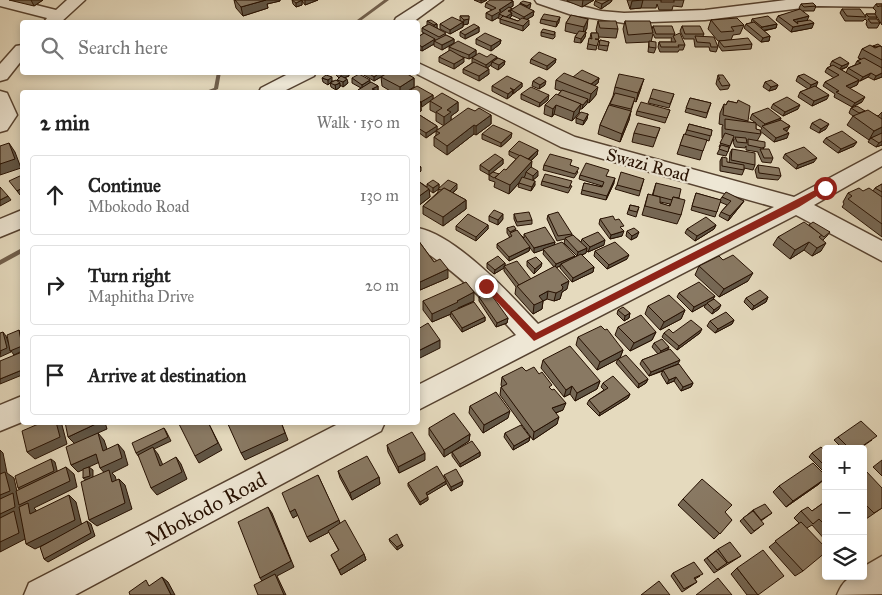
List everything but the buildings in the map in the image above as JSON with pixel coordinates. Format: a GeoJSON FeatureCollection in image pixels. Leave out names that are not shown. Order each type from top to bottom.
{"type":"FeatureCollection","features":[{"type":"Feature","properties":{"kind":"street"},"geometry":{"type":"LineString","coordinates":[[0,1],[56,19],[77,0]]}},
{"type":"Feature","properties":{"kind":"street"},"geometry":{"type":"LineString","coordinates":[[405,20],[435,0]]}},
{"type":"Feature","properties":{"kind":"street"},"geometry":{"type":"LineString","coordinates":[[543,0],[572,10],[601,16],[658,18],[705,15],[806,1],[882,2]]}},
{"type":"Feature","properties":{"kind":"street"},"geometry":{"type":"LineString","coordinates":[[705,15],[712,0]]}},
{"type":"Feature","properties":{"kind":"street"},"geometry":{"type":"LineString","coordinates":[[0,75],[20,52]]}},
{"type":"Feature","properties":{"kind":"street","name":"Swazi Road"},"geometry":{"type":"LineString","coordinates":[[420,69],[568,142],[796,205],[882,252]]}},
{"type":"Feature","properties":{"kind":"street"},"geometry":{"type":"LineString","coordinates":[[272,90],[301,75]]}},
{"type":"Feature","properties":{"kind":"street"},"geometry":{"type":"LineString","coordinates":[[0,97],[7,115],[0,126]]}},
{"type":"Feature","properties":{"kind":"street"},"geometry":{"type":"LineString","coordinates":[[420,397],[534,337],[796,205],[882,158]]}},
{"type":"Feature","properties":{"kind":"street"},"geometry":{"type":"LineString","coordinates":[[0,229],[20,219]]}},
{"type":"Feature","properties":{"kind":"street"},"geometry":{"type":"LineString","coordinates":[[420,239],[443,250],[465,267],[497,296],[534,337]]}},
{"type":"Feature","properties":{"kind":"street"},"geometry":{"type":"LineString","coordinates":[[0,418],[20,410]]}},
{"type":"Feature","properties":{"kind":"street","name":"Mbokodo Road"},"geometry":{"type":"LineString","coordinates":[[41,595],[365,425]]}},
{"type":"Feature","properties":{"kind":"street"},"geometry":{"type":"LineString","coordinates":[[854,595],[881,575]]}},
{"type":"Feature","properties":{"kind":"waterway"},"geometry":{"type":"LineString","coordinates":[[359,20],[387,0]]}},
{"type":"Feature","properties":{"kind":"waterway"},"geometry":{"type":"LineString","coordinates":[[213,90],[216,89],[218,75]]}},
{"type":"Feature","properties":{"kind":"waterway"},"geometry":{"type":"LineString","coordinates":[[0,263],[20,252]]}},
{"type":"Feature","properties":{"kind":"route"},"geometry":{"type":"LineString","coordinates":[[486,286],[534,337],[796,205],[825,188]]}}]}
